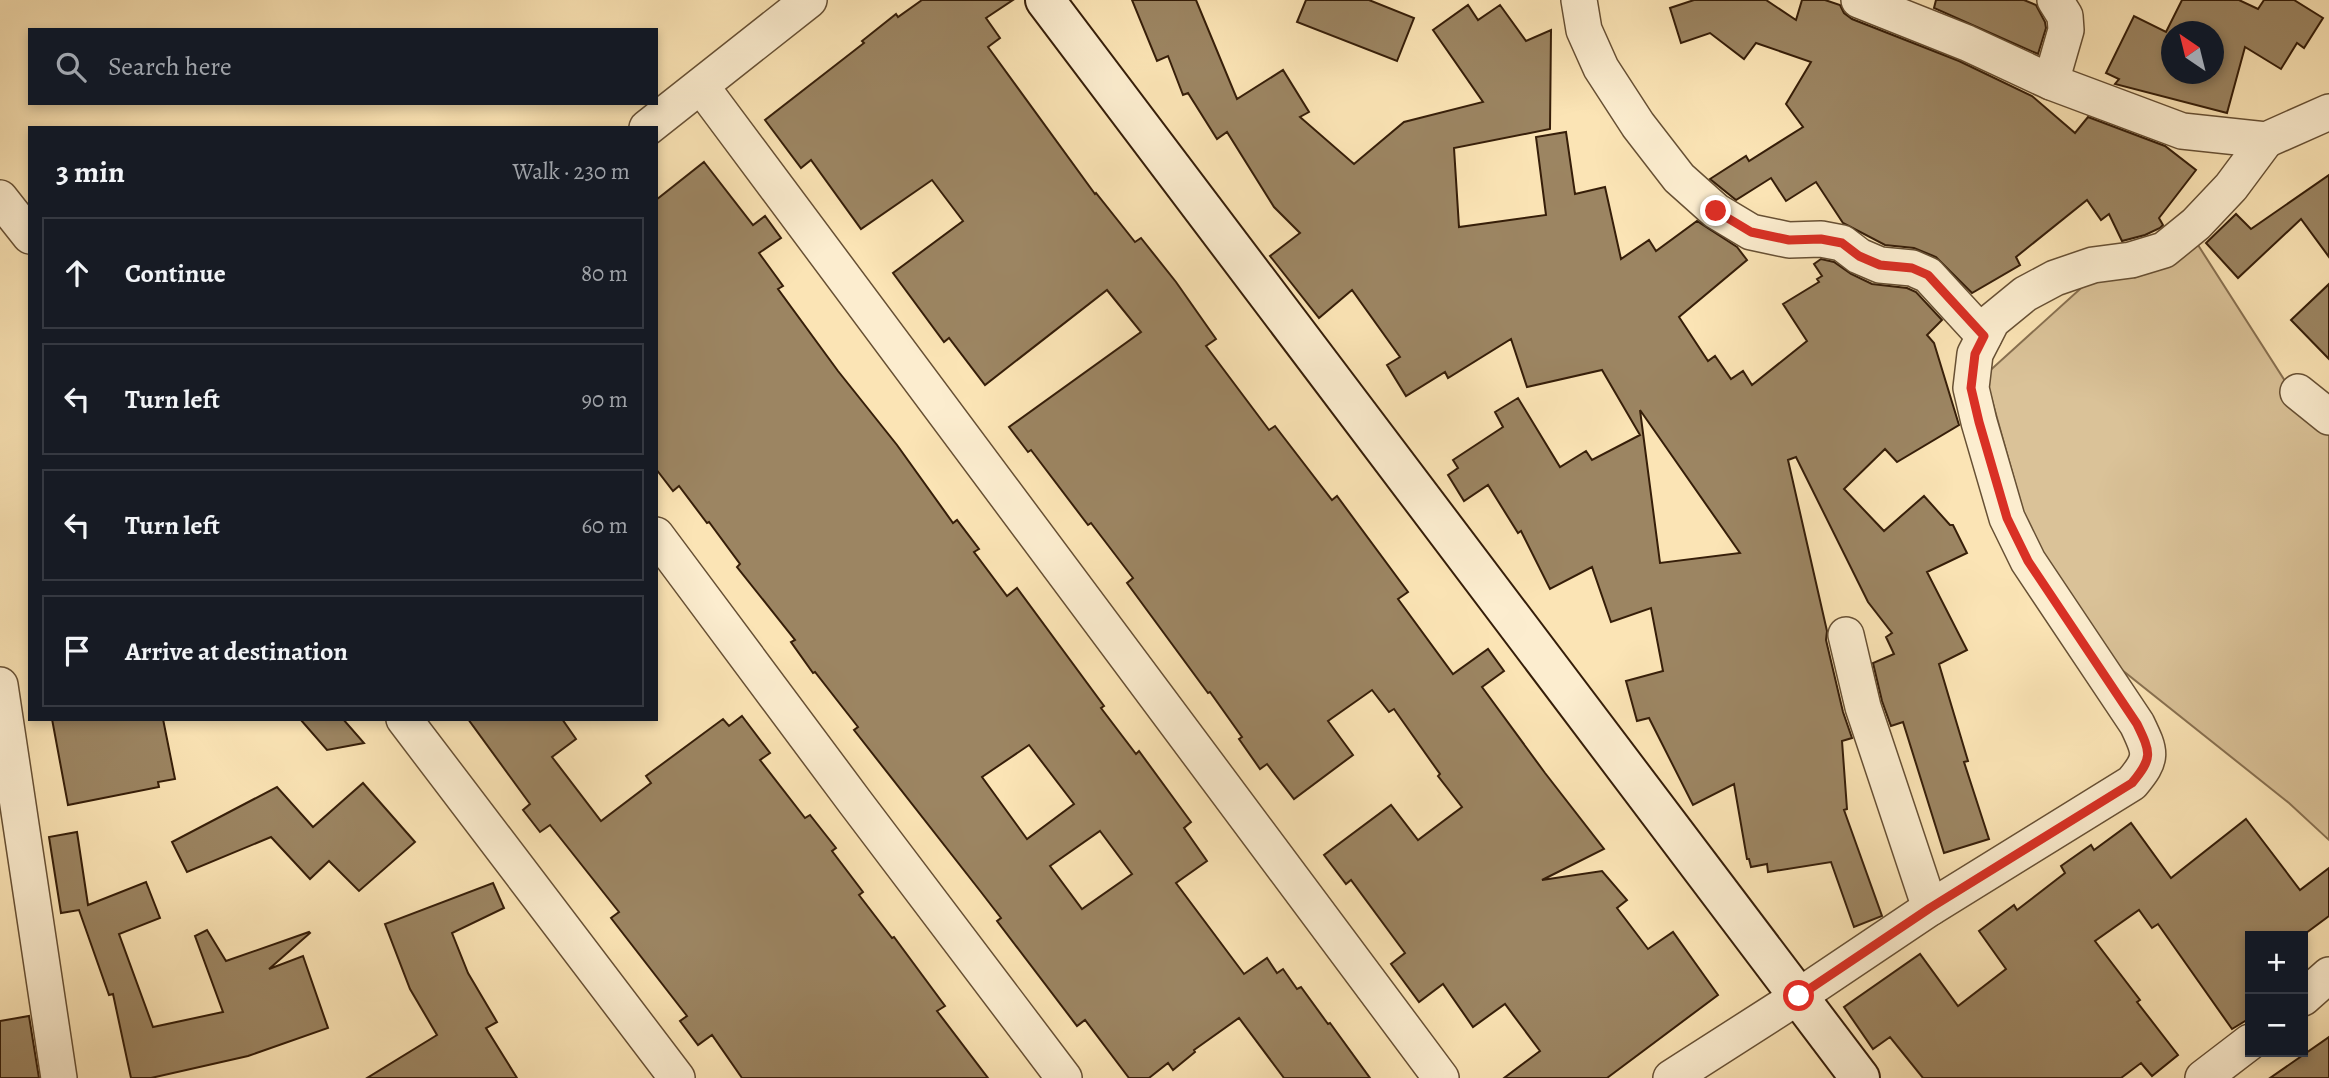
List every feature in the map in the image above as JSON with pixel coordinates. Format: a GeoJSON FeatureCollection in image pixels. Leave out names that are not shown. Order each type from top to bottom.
{"type":"FeatureCollection","features":[{"type":"Feature","properties":{"kind":"street"},"geometry":{"type":"LineString","coordinates":[[650,126],[809,0]]}},
{"type":"Feature","properties":{"kind":"street"},"geometry":{"type":"LineString","coordinates":[[1045,0],[1860,1078]]}},
{"type":"Feature","properties":{"kind":"street"},"geometry":{"type":"LineString","coordinates":[[1579,0],[1584,30],[1601,68],[1638,125],[1679,177],[1716,211],[1751,232],[1789,240],[1821,239],[1842,243],[1859,256],[1880,265],[1912,268],[1928,275],[1984,336]]}},
{"type":"Feature","properties":{"kind":"street"},"geometry":{"type":"LineString","coordinates":[[1859,0],[1967,43],[2051,82],[2182,131],[2266,140]]}},
{"type":"Feature","properties":{"kind":"street"},"geometry":{"type":"LineString","coordinates":[[2051,82],[2066,30],[2065,16],[2055,0]]}},
{"type":"Feature","properties":{"kind":"street"},"geometry":{"type":"LineString","coordinates":[[701,86],[1441,1078]]}},
{"type":"Feature","properties":{"kind":"street"},"geometry":{"type":"LineString","coordinates":[[1671,1078],[1930,908],[2132,783],[2147,765],[2147,746],[2137,724],[2028,561],[2007,518],[1971,388],[1975,354],[1992,321],[2025,294],[2055,278],[2093,265],[2131,260],[2164,250],[2196,224],[2231,187],[2266,140],[2329,112]]}},
{"type":"Feature","properties":{"kind":"street"},"geometry":{"type":"LineString","coordinates":[[0,198],[28,233]]}},
{"type":"Feature","properties":{"kind":"street"},"geometry":{"type":"LineString","coordinates":[[2298,392],[2329,417]]}},
{"type":"Feature","properties":{"kind":"street"},"geometry":{"type":"LineString","coordinates":[[658,538],[1064,1078]]}},
{"type":"Feature","properties":{"kind":"street"},"geometry":{"type":"LineString","coordinates":[[1846,635],[1863,707],[1930,908]]}},
{"type":"Feature","properties":{"kind":"street"},"geometry":{"type":"LineString","coordinates":[[0,685],[59,1078]]}},
{"type":"Feature","properties":{"kind":"street"},"geometry":{"type":"LineString","coordinates":[[406,721],[677,1078]]}},
{"type":"Feature","properties":{"kind":"street"},"geometry":{"type":"LineString","coordinates":[[2308,994],[2329,975]]}},
{"type":"Feature","properties":{"kind":"street"},"geometry":{"type":"LineString","coordinates":[[2203,1078],[2245,1046]]}},
{"type":"Feature","properties":{"kind":"shaded area"},"geometry":{"type":"Polygon","coordinates":[[[2198,245],[2294,395],[2329,431],[2329,840],[2289,803],[2117,666],[2038,565],[1985,375],[2100,271],[2198,245]]]}},
{"type":"Feature","properties":{"kind":"building"},"geometry":{"type":"Polygon","coordinates":[[[922,0],[1013,0],[986,18],[1000,38],[988,47],[1095,194],[1135,242],[1141,238],[1176,282],[1216,339],[1206,346],[1269,430],[1275,426],[1332,500],[1337,496],[1408,592],[1398,599],[1453,674],[1488,649],[1504,671],[1482,687],[1604,849],[1542,880],[1602,871],[1627,900],[1617,908],[1648,949],[1673,932],[1718,995],[1607,1078],[1504,1078],[1540,1051],[1505,1004],[1473,1027],[1443,984],[1419,1002],[1391,964],[1405,953],[1351,880],[1346,884],[1324,855],[1391,805],[1418,840],[1462,807],[1394,709],[1389,712],[1372,690],[1328,721],[1353,755],[1294,799],[1267,764],[1260,769],[1239,739],[1242,737],[1210,692],[1208,693],[1127,583],[1133,578],[1091,523],[1088,525],[1031,450],[1028,452],[1009,427],[1141,332],[1107,290],[985,385],[949,338],[944,342],[893,273],[963,221],[932,180],[861,229],[811,160],[801,168],[765,120],[864,43],[862,41],[896,14],[898,17],[922,0]]]}},
{"type":"Feature","properties":{"kind":"building"},"geometry":{"type":"Polygon","coordinates":[[[1132,0],[1196,0],[1237,99],[1283,70],[1309,112],[1300,117],[1354,164],[1404,122],[1483,102],[1433,30],[1468,5],[1478,20],[1500,5],[1526,41],[1551,30],[1550,129],[1454,148],[1459,227],[1546,215],[1536,137],[1566,132],[1575,194],[1605,187],[1621,259],[1649,240],[1656,251],[1697,221],[1737,247],[1747,260],[1679,317],[1708,361],[1715,356],[1731,379],[1743,371],[1752,385],[1807,341],[1783,304],[1819,282],[1817,279],[1822,276],[1814,264],[1821,259],[1834,262],[1872,284],[1907,288],[1916,292],[1942,320],[1927,335],[1934,343],[1959,425],[1897,462],[1885,449],[1844,489],[1884,531],[1924,496],[1950,525],[1953,525],[1967,553],[1927,572],[1967,650],[1939,664],[1968,761],[1964,762],[1989,839],[1944,853],[1903,722],[1891,726],[1873,663],[1894,654],[1886,637],[1892,633],[1868,602],[1796,457],[1788,460],[1827,631],[1826,640],[1852,738],[1842,741],[1847,809],[1844,810],[1882,916],[1854,927],[1831,862],[1768,872],[1767,864],[1751,867],[1747,859],[1734,784],[1693,805],[1649,718],[1637,721],[1626,681],[1663,671],[1651,608],[1611,622],[1592,567],[1550,589],[1521,531],[1518,533],[1488,485],[1464,501],[1448,475],[1458,468],[1453,460],[1503,427],[1495,412],[1518,398],[1560,467],[1586,451],[1592,460],[1640,435],[1602,370],[1527,387],[1511,339],[1448,378],[1445,372],[1406,396],[1387,365],[1400,357],[1352,290],[1319,318],[1270,256],[1300,233],[1274,207],[1227,132],[1217,139],[1188,93],[1183,95],[1168,56],[1157,61],[1132,0]],[[1640,410],[1660,563],[1740,553],[1640,410]]]}},
{"type":"Feature","properties":{"kind":"building"},"geometry":{"type":"Polygon","coordinates":[[[1306,0],[1369,0],[1414,18],[1397,61],[1297,22],[1306,0]]]}},
{"type":"Feature","properties":{"kind":"building"},"geometry":{"type":"Polygon","coordinates":[[[1694,0],[1766,0],[1796,20],[1802,0],[1825,0],[1840,5],[1844,13],[1852,19],[1959,61],[2032,96],[2075,133],[2088,117],[2165,146],[2196,170],[2159,218],[2163,225],[2160,228],[2122,241],[2109,214],[2101,220],[2087,200],[2016,257],[2020,265],[1972,293],[1936,257],[1914,248],[1885,245],[1843,223],[1816,182],[1786,201],[1771,178],[1736,200],[1710,179],[1746,156],[1749,161],[1803,127],[1786,104],[1811,62],[1756,43],[1744,59],[1710,33],[1681,43],[1670,8],[1694,0]]]}},
{"type":"Feature","properties":{"kind":"building"},"geometry":{"type":"Polygon","coordinates":[[[1936,0],[2024,0],[2036,5],[2046,28],[2038,54],[1934,8],[1936,0]]]}},
{"type":"Feature","properties":{"kind":"building"},"geometry":{"type":"Polygon","coordinates":[[[2182,0],[2239,0],[2258,9],[2264,0],[2294,0],[2323,18],[2304,48],[2297,43],[2281,69],[2245,47],[2227,113],[2115,84],[2119,79],[2106,73],[2134,16],[2161,30],[2161,84],[2224,84],[2224,21],[2172,21],[2182,0]]]}},
{"type":"Feature","properties":{"kind":"building"},"geometry":{"type":"Polygon","coordinates":[[[704,162],[753,225],[765,216],[781,238],[759,253],[783,286],[778,289],[953,523],[957,520],[979,549],[974,552],[1007,596],[1017,588],[1104,706],[1101,708],[1136,754],[1139,751],[1191,822],[1184,828],[1207,861],[1176,883],[1244,974],[1267,958],[1277,973],[1283,969],[1297,989],[1301,987],[1328,1024],[1330,1023],[1370,1078],[1284,1078],[1239,1018],[1194,1050],[1195,1052],[1173,1070],[1168,1063],[1149,1078],[1129,1078],[1085,1020],[1077,1026],[997,921],[1001,918],[854,730],[858,727],[815,672],[813,673],[791,642],[795,640],[737,567],[740,564],[709,522],[707,523],[679,486],[673,491],[658,472],[658,198],[704,162]],[[1029,745],[982,777],[1027,839],[1074,804],[1029,745]],[[1100,831],[1050,866],[1082,909],[1132,874],[1100,831]]]}},
{"type":"Feature","properties":{"kind":"building"},"geometry":{"type":"Polygon","coordinates":[[[2329,175],[2329,257],[2301,219],[2238,278],[2206,243],[2236,214],[2251,229],[2329,175]]]}},
{"type":"Feature","properties":{"kind":"building"},"geometry":{"type":"Polygon","coordinates":[[[2329,284],[2329,359],[2291,320],[2329,284]]]}},
{"type":"Feature","properties":{"kind":"building"},"geometry":{"type":"Polygon","coordinates":[[[742,716],[770,753],[760,760],[805,818],[810,815],[836,848],[832,851],[863,892],[859,895],[945,1006],[937,1011],[988,1078],[742,1078],[712,1035],[698,1045],[680,1021],[687,1016],[611,918],[619,912],[550,825],[540,832],[523,810],[530,804],[469,721],[563,721],[576,739],[552,757],[601,821],[651,783],[646,776],[723,719],[729,726],[742,716]]]}},
{"type":"Feature","properties":{"kind":"building"},"geometry":{"type":"Polygon","coordinates":[[[52,721],[163,721],[175,779],[158,782],[159,787],[68,805],[52,721]]]}},
{"type":"Feature","properties":{"kind":"building"},"geometry":{"type":"Polygon","coordinates":[[[302,721],[345,721],[364,743],[327,750],[302,721]]]}},
{"type":"Feature","properties":{"kind":"building"},"geometry":{"type":"Polygon","coordinates":[[[363,783],[415,842],[359,891],[329,861],[310,879],[271,837],[187,872],[172,842],[277,787],[313,827],[363,783]]]}},
{"type":"Feature","properties":{"kind":"building"},"geometry":{"type":"Polygon","coordinates":[[[2246,819],[2300,890],[2329,868],[2329,916],[2308,932],[2245,931],[2245,1021],[2232,1029],[2158,924],[2152,928],[2139,910],[2095,941],[2178,1055],[2152,1076],[2141,1063],[2121,1078],[1923,1078],[1890,1037],[1873,1049],[1844,1007],[1920,954],[1958,1006],[2006,969],[1979,931],[2014,905],[2017,910],[2065,873],[2061,866],[2091,845],[2094,850],[2131,823],[2171,878],[2246,819]]]}},
{"type":"Feature","properties":{"kind":"building"},"geometry":{"type":"Polygon","coordinates":[[[77,832],[88,905],[146,882],[160,918],[119,934],[153,1027],[223,1012],[195,936],[207,930],[226,961],[309,932],[269,969],[303,956],[328,1028],[248,1056],[151,1078],[131,1078],[113,994],[109,995],[79,910],[61,913],[49,837],[77,832]]]}},
{"type":"Feature","properties":{"kind":"building"},"geometry":{"type":"Polygon","coordinates":[[[493,883],[504,908],[452,933],[468,973],[497,1022],[486,1028],[517,1078],[367,1078],[437,1035],[410,989],[385,924],[493,883]]]}},
{"type":"Feature","properties":{"kind":"building"},"geometry":{"type":"Polygon","coordinates":[[[29,1016],[39,1078],[0,1078],[0,1021],[29,1016]]]}},
{"type":"Feature","properties":{"kind":"building"},"geometry":{"type":"Polygon","coordinates":[[[2329,1037],[2329,1078],[2270,1078],[2300,1057],[2308,1057],[2308,1052],[2329,1037]]]}},
{"type":"Feature","properties":{"kind":"route"},"geometry":{"type":"LineString","coordinates":[[1716,211],[1751,232],[1789,240],[1821,239],[1842,243],[1859,256],[1880,265],[1912,268],[1928,275],[1984,336],[1975,354],[1971,388],[2007,518],[2028,561],[2137,724],[2147,746],[2147,765],[2132,783],[1930,908],[1799,996]]}}]}
